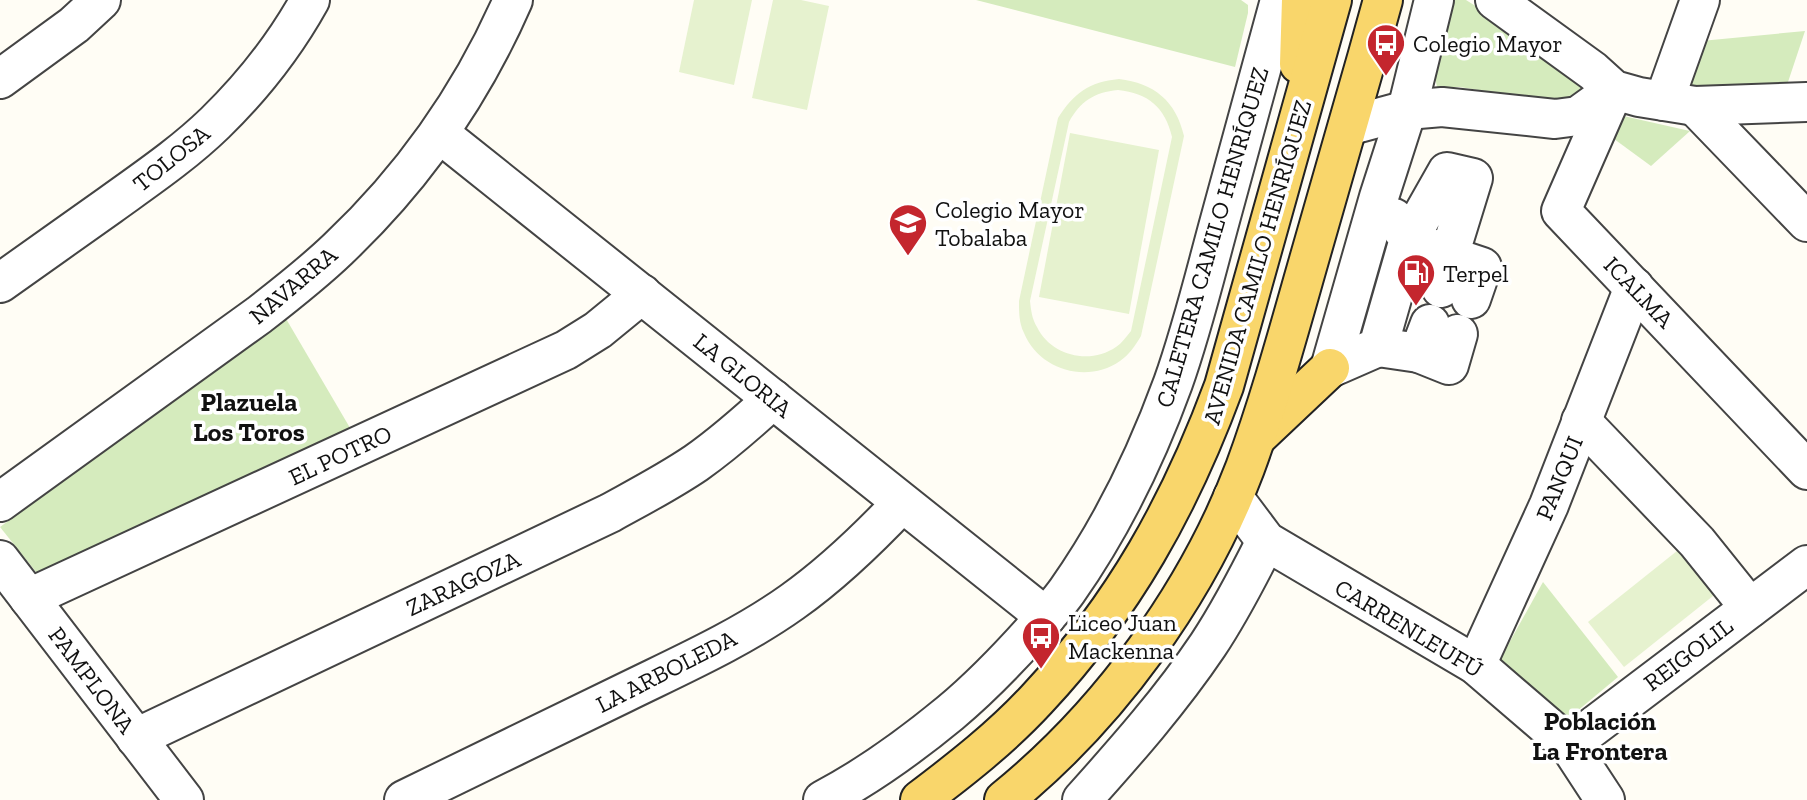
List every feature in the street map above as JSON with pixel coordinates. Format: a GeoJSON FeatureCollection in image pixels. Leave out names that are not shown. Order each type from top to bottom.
{"type":"FeatureCollection","features":[{"type":"Feature","properties":{"kind":"main road"},"geometry":{"type":"LineString","coordinates":[[1297,127],[1301,0]]}},
{"type":"Feature","properties":{"kind":"main road","name":"AVENIDA CAMILO HENRÍQUEZ"},"geometry":{"type":"LineString","coordinates":[[920,800],[998,737],[1062,671],[1132,578],[1182,487],[1224,386],[1332,0]]}},
{"type":"Feature","properties":{"kind":"main road","name":"AVENIDA CAMILO HENRÍQUEZ"},"geometry":{"type":"LineString","coordinates":[[1004,800],[1068,741],[1126,674],[1175,605],[1233,497],[1283,351],[1383,0]]}},
{"type":"Feature","properties":{"kind":"main road"},"geometry":{"type":"LineString","coordinates":[[1255,438],[1330,368]]}},
{"type":"Feature","properties":{"kind":"street"},"geometry":{"type":"LineString","coordinates":[[0,79],[45,48],[101,0]]}},
{"type":"Feature","properties":{"kind":"street","name":"TOLOSA"},"geometry":{"type":"LineString","coordinates":[[0,283],[181,154],[216,122],[249,86],[278,50],[310,0]]}},
{"type":"Feature","properties":{"kind":"street","name":"NAVARRA"},"geometry":{"type":"LineString","coordinates":[[0,502],[209,352],[297,285],[337,250],[405,177],[439,133],[488,52],[513,0]]}},
{"type":"Feature","properties":{"kind":"street","name":"CALETERA CAMILO HENRÍQUEZ"},"geometry":{"type":"LineString","coordinates":[[823,800],[880,766],[926,733],[976,690],[1009,659],[1046,617],[1066,593],[1098,544],[1152,438],[1174,382],[1280,0]]}},
{"type":"Feature","properties":{"kind":"street"},"geometry":{"type":"LineString","coordinates":[[1330,368],[1407,110],[1434,0]]}},
{"type":"Feature","properties":{"kind":"street"},"geometry":{"type":"LineString","coordinates":[[1495,0],[1593,71],[1614,90],[1679,103],[1804,95]]}},
{"type":"Feature","properties":{"kind":"street"},"geometry":{"type":"LineString","coordinates":[[1679,103],[1700,0]]}},
{"type":"Feature","properties":{"kind":"street"},"geometry":{"type":"LineString","coordinates":[[1348,126],[1407,110],[1442,107],[1555,119],[1578,116],[1614,90]]}},
{"type":"Feature","properties":{"kind":"street","name":"ICALMA"},"geometry":{"type":"LineString","coordinates":[[1614,90],[1561,211],[1807,470]]}},
{"type":"Feature","properties":{"kind":"street"},"geometry":{"type":"LineString","coordinates":[[1679,103],[1807,222]]}},
{"type":"Feature","properties":{"kind":"street","name":"LA GLORIA"},"geometry":{"type":"LineString","coordinates":[[439,133],[1046,617]]}},
{"type":"Feature","properties":{"kind":"street"},"geometry":{"type":"LineString","coordinates":[[1330,368],[1378,347],[1445,309],[1473,178],[1447,172],[1409,239],[1378,347]]}},
{"type":"Feature","properties":{"kind":"street"},"geometry":{"type":"LineString","coordinates":[[1379,197],[1409,239],[1445,309]]}},
{"type":"Feature","properties":{"kind":"street","name":"PANQUI"},"geometry":{"type":"LineString","coordinates":[[1476,665],[1549,505],[1634,287]]}},
{"type":"Feature","properties":{"kind":"street","name":"EL POTRO"},"geometry":{"type":"LineString","coordinates":[[29,598],[566,350],[598,330],[642,295]]}},
{"type":"Feature","properties":{"kind":"street","name":"ZARAGOZA"},"geometry":{"type":"LineString","coordinates":[[136,738],[610,513],[698,462],[737,432],[772,399]]}},
{"type":"Feature","properties":{"kind":"street"},"geometry":{"type":"LineString","coordinates":[[1581,421],[1697,542],[1750,608]]}},
{"type":"Feature","properties":{"kind":"street","name":"CARRENLEUFÚ"},"geometry":{"type":"LineString","coordinates":[[1233,497],[1266,541],[1476,665],[1569,745],[1605,800]]}},
{"type":"Feature","properties":{"kind":"street","name":"LA ARBOLEDA"},"geometry":{"type":"LineString","coordinates":[[404,800],[691,661],[759,624],[831,572],[868,539],[902,503]]}},
{"type":"Feature","properties":{"kind":"street"},"geometry":{"type":"LineString","coordinates":[[1082,800],[1129,747],[1208,646],[1266,541]]}},
{"type":"Feature","properties":{"kind":"street","name":"PAMPLONA"},"geometry":{"type":"LineString","coordinates":[[0,560],[184,800]]}},
{"type":"Feature","properties":{"kind":"street","name":"REIGOLIL"},"geometry":{"type":"LineString","coordinates":[[1569,745],[1807,565]]}},
{"type":"Feature","properties":{"kind":"green space"},"geometry":{"type":"Polygon","coordinates":[[[694,0],[752,0],[734,85],[679,72],[694,0]]]}},
{"type":"Feature","properties":{"kind":"green space"},"geometry":{"type":"Polygon","coordinates":[[[773,0],[801,0],[829,6],[807,110],[752,98],[773,0]]]}},
{"type":"Feature","properties":{"kind":"green space"},"geometry":{"type":"Polygon","coordinates":[[[976,0],[1241,0],[1248,5],[1248,13],[1235,67],[976,0]]]}},
{"type":"Feature","properties":{"kind":"green space"},"geometry":{"type":"Polygon","coordinates":[[[1429,0],[1466,0],[1567,64],[1584,84],[1584,95],[1557,103],[1460,87],[1437,87],[1429,46],[1429,0]]]}},
{"type":"Feature","properties":{"kind":"green space"},"geometry":{"type":"Polygon","coordinates":[[[1805,31],[1788,82],[1718,90],[1679,87],[1701,41],[1805,31]]]}},
{"type":"Feature","properties":{"kind":"green space"},"geometry":{"type":"Polygon","coordinates":[[[1119,79],[1143,85],[1162,96],[1175,113],[1184,136],[1141,336],[1132,350],[1120,361],[1093,372],[1079,372],[1052,364],[1031,346],[1021,325],[1019,301],[1058,118],[1083,90],[1119,79]],[[1118,90],[1095,96],[1078,109],[1069,122],[1030,301],[1034,321],[1043,337],[1061,351],[1072,355],[1095,356],[1106,352],[1118,345],[1131,331],[1172,137],[1165,117],[1154,103],[1118,90]]]}},
{"type":"Feature","properties":{"kind":"green space"},"geometry":{"type":"Polygon","coordinates":[[[1619,115],[1690,131],[1651,166],[1610,136],[1619,115]]]}},
{"type":"Feature","properties":{"kind":"green space"},"geometry":{"type":"Polygon","coordinates":[[[1070,133],[1159,150],[1129,314],[1039,297],[1070,133]]]}},
{"type":"Feature","properties":{"kind":"green space","name":"Plazuela Los Toros"},"geometry":{"type":"Polygon","coordinates":[[[285,317],[353,433],[40,577],[0,527],[285,317]]]}},
{"type":"Feature","properties":{"kind":"green space"},"geometry":{"type":"Polygon","coordinates":[[[1687,543],[1723,588],[1624,667],[1588,622],[1687,543]]]}},
{"type":"Feature","properties":{"kind":"green space"},"geometry":{"type":"Polygon","coordinates":[[[1543,582],[1618,677],[1564,722],[1498,663],[1543,582]]]}},
{"type":"Feature","properties":{"kind":"place","name":"Colegio Mayor"},"geometry":{"type":"Point","coordinates":[1386,77]}},
{"type":"Feature","properties":{"kind":"place","name":"Colegio Mayor Tobalaba"},"geometry":{"type":"Point","coordinates":[908,257]}},
{"type":"Feature","properties":{"kind":"place","name":"Terpel"},"geometry":{"type":"Point","coordinates":[1416,307]}},
{"type":"Feature","properties":{"kind":"place","name":"Liceo Juan Mackenna"},"geometry":{"type":"Point","coordinates":[1041,670]}},
{"type":"Feature","properties":{"kind":"district","name":"Plazuela Los Toros"},"geometry":{"type":"Point","coordinates":[249,417]}},
{"type":"Feature","properties":{"kind":"district","name":"Población La Frontera"},"geometry":{"type":"Point","coordinates":[1600,736]}}]}
